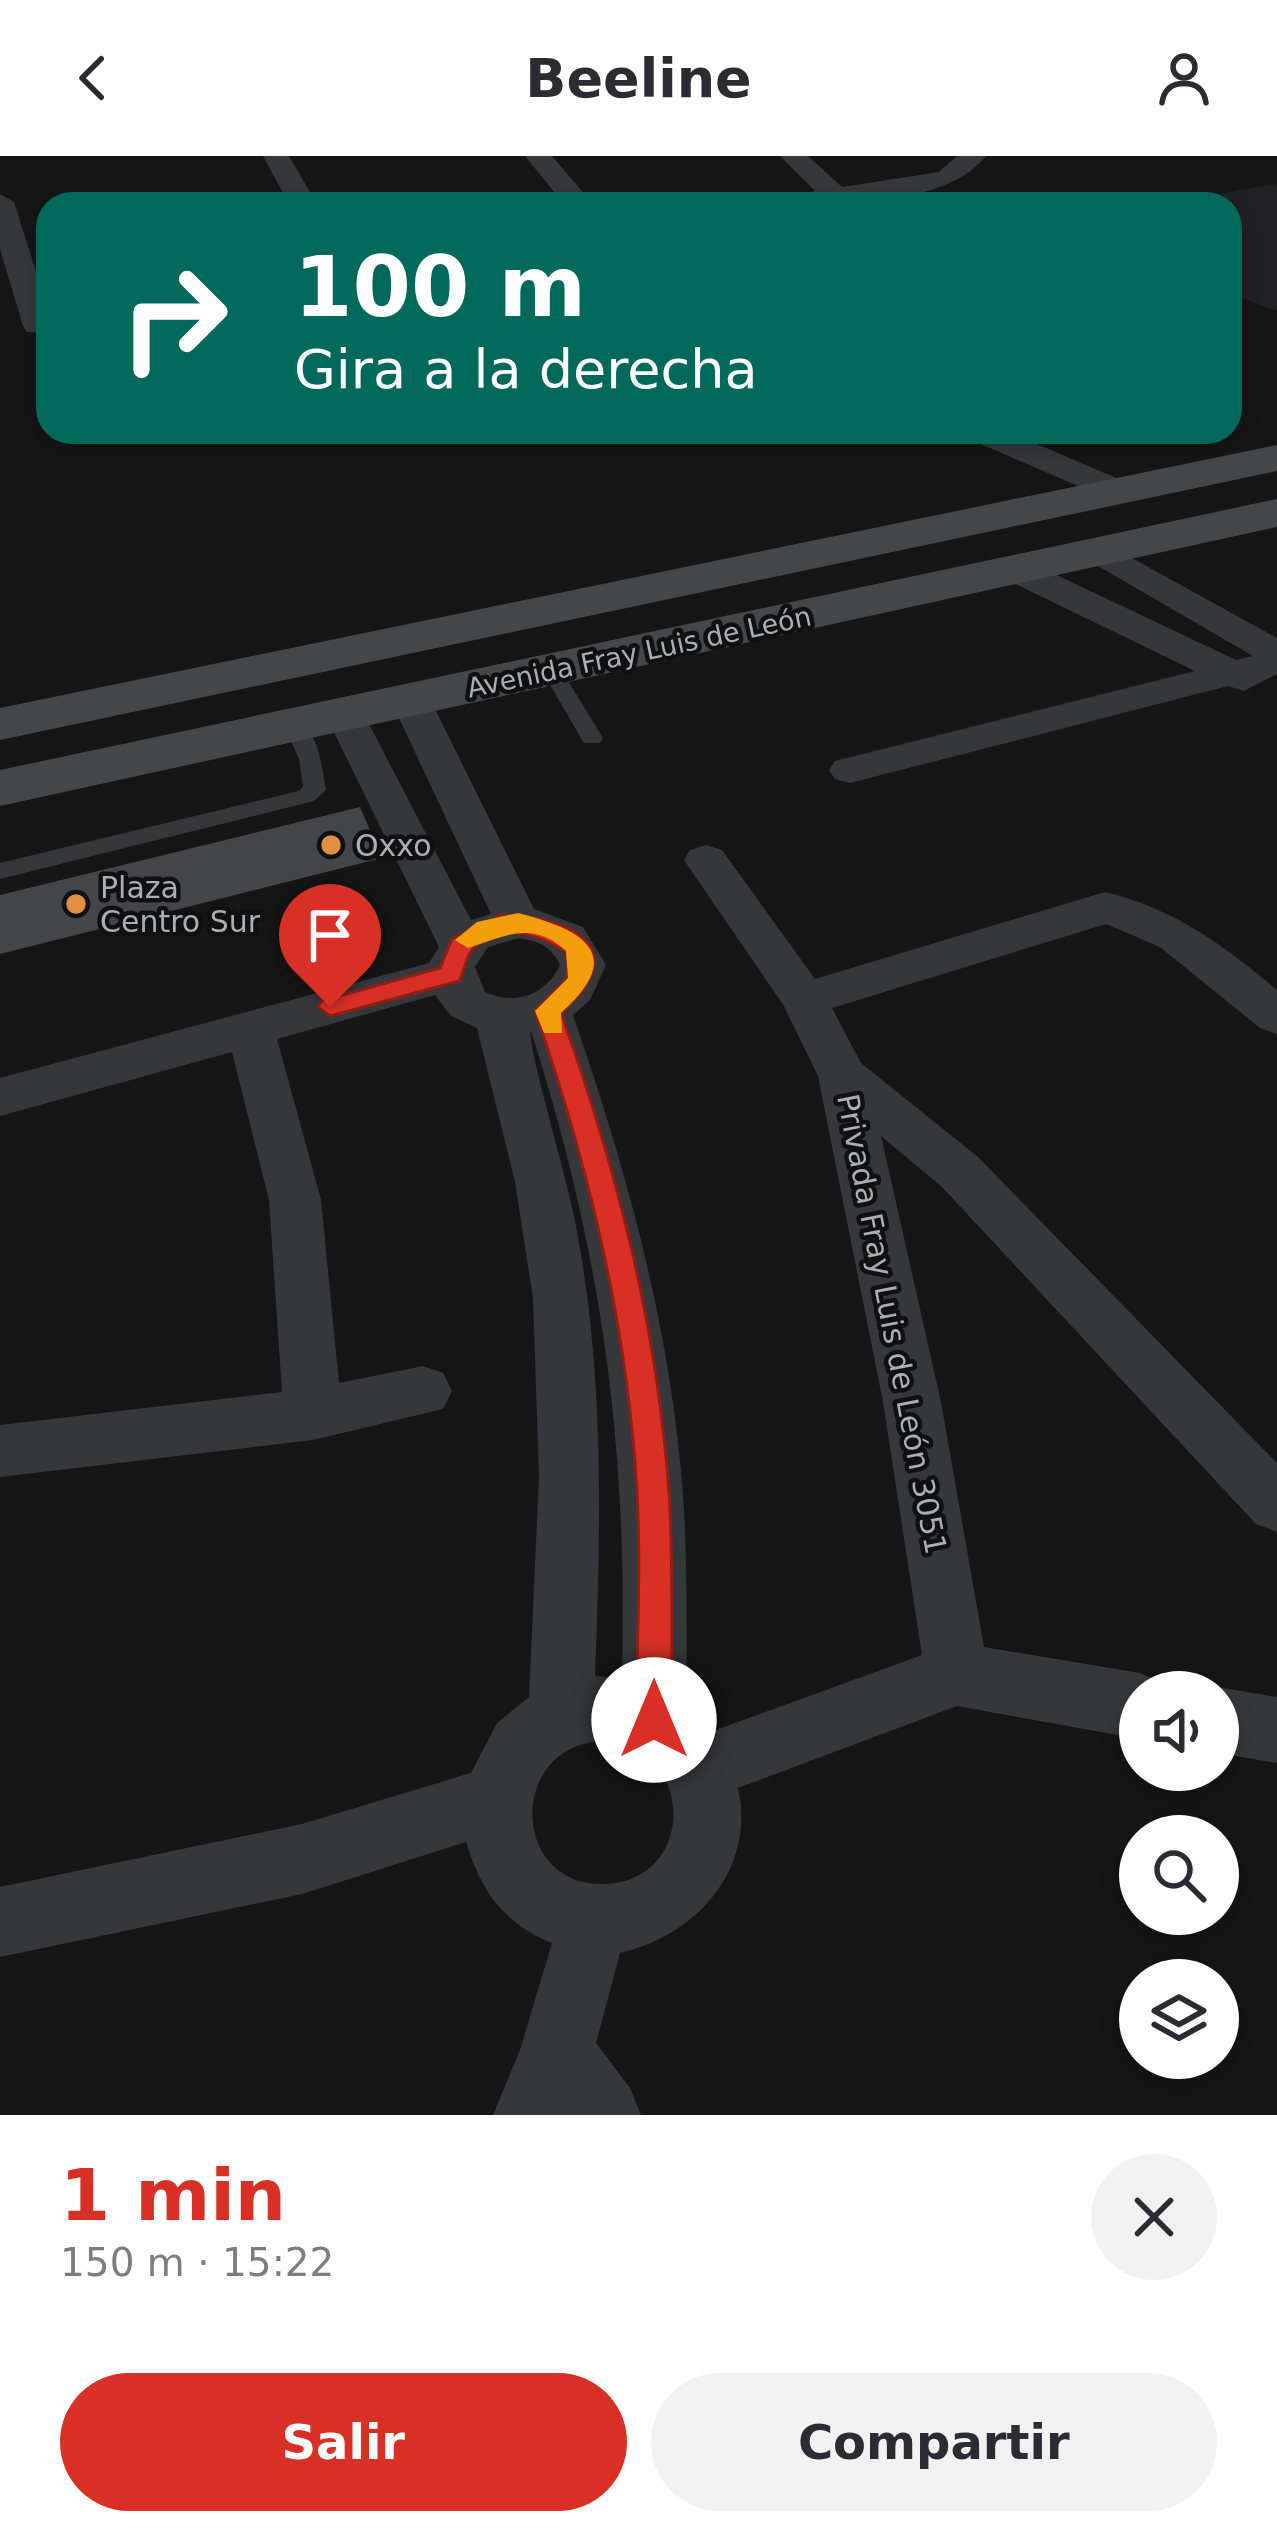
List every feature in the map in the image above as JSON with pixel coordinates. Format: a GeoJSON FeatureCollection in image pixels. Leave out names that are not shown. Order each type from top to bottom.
{"type":"FeatureCollection","features":[{"type":"Feature","properties":{"kind":"main road","name":"Avenida Fray Luis de León"},"geometry":{"type":"LineString","coordinates":[[0,724],[1277,458]]}},
{"type":"Feature","properties":{"kind":"main road"},"geometry":{"type":"LineString","coordinates":[[627,593],[788,578],[834,581],[904,596],[938,559],[965,540],[1070,501]]}},
{"type":"Feature","properties":{"kind":"main road","name":"Avenida Fray Luis de León"},"geometry":{"type":"LineString","coordinates":[[0,788],[1277,513]]}},
{"type":"Feature","properties":{"kind":"main road"},"geometry":{"type":"LineString","coordinates":[[0,734],[51,713]]}},
{"type":"Feature","properties":{"kind":"street"},"geometry":{"type":"LineString","coordinates":[[276,156],[296,192]]}},
{"type":"Feature","properties":{"kind":"street"},"geometry":{"type":"LineString","coordinates":[[538,156],[569,192]]}},
{"type":"Feature","properties":{"kind":"street"},"geometry":{"type":"LineString","coordinates":[[793,156],[833,192]]}},
{"type":"Feature","properties":{"kind":"street"},"geometry":{"type":"LineString","coordinates":[[862,192],[951,178],[973,156]]}},
{"type":"Feature","properties":{"kind":"street"},"geometry":{"type":"LineString","coordinates":[[0,202],[36,306]]}},
{"type":"Feature","properties":{"kind":"street"},"geometry":{"type":"LineString","coordinates":[[0,332],[36,327]]}},
{"type":"Feature","properties":{"kind":"street"},"geometry":{"type":"LineString","coordinates":[[1009,444],[1118,491]]}},
{"type":"Feature","properties":{"kind":"street"},"geometry":{"type":"LineString","coordinates":[[1099,551],[1277,658]]}},
{"type":"Feature","properties":{"kind":"street"},"geometry":{"type":"LineString","coordinates":[[1016,569],[1277,695]]}},
{"type":"Feature","properties":{"kind":"street"},"geometry":{"type":"LineString","coordinates":[[850,770],[1234,674],[1277,658]]}},
{"type":"Feature","properties":{"kind":"street"},"geometry":{"type":"LineString","coordinates":[[410,700],[518,922]]}},
{"type":"Feature","properties":{"kind":"street"},"geometry":{"type":"LineString","coordinates":[[0,1097],[250,1029],[456,960],[485,928],[518,922],[563,933],[577,947],[583,964],[567,999],[523,1013],[465,1001],[456,960],[320,720]]}},
{"type":"Feature","properties":{"kind":"street","name":"Privada Fray Luis de León 3051"},"geometry":{"type":"LineString","coordinates":[[706,860],[804,999],[843,1076],[912,1402],[957,1674]]}},
{"type":"Feature","properties":{"kind":"street"},"geometry":{"type":"LineString","coordinates":[[804,999],[1105,908],[1139,913],[1184,940],[1277,1016]]}},
{"type":"Feature","properties":{"kind":"street"},"geometry":{"type":"LineString","coordinates":[[523,1013],[528,1122],[552,1241],[566,1378],[570,1533],[561,1714]]}},
{"type":"Feature","properties":{"kind":"street"},"geometry":{"type":"LineString","coordinates":[[523,1013],[595,1146],[631,1304],[653,1492],[654,1720]]}},
{"type":"Feature","properties":{"kind":"street"},"geometry":{"type":"LineString","coordinates":[[250,1029],[295,1200],[313,1414]]}},
{"type":"Feature","properties":{"kind":"street"},"geometry":{"type":"LineString","coordinates":[[843,1076],[960,1172],[1277,1504]]}},
{"type":"Feature","properties":{"kind":"street"},"geometry":{"type":"LineString","coordinates":[[0,1451],[313,1414],[423,1391]]}},
{"type":"Feature","properties":{"kind":"street"},"geometry":{"type":"LineString","coordinates":[[698,1770],[957,1674],[1119,1702]]}},
{"type":"Feature","properties":{"kind":"street"},"geometry":{"type":"LineString","coordinates":[[593,1706],[625,1708],[654,1720],[673,1733],[698,1770],[706,1805],[703,1841],[688,1875],[662,1902],[630,1919],[593,1923],[546,1907],[527,1891],[503,1848],[499,1798],[521,1748],[561,1714],[593,1706]]}},
{"type":"Feature","properties":{"kind":"street"},"geometry":{"type":"LineString","coordinates":[[1239,1724],[1277,1730]]}},
{"type":"Feature","properties":{"kind":"street"},"geometry":{"type":"LineString","coordinates":[[0,1922],[302,1859],[499,1798]]}},
{"type":"Feature","properties":{"kind":"street"},"geometry":{"type":"LineString","coordinates":[[593,1923],[544,2083],[603,2115]]}},
{"type":"Feature","properties":{"kind":"lane"},"geometry":{"type":"LineString","coordinates":[[552,670],[592,738]]}},
{"type":"Feature","properties":{"kind":"lane"},"geometry":{"type":"LineString","coordinates":[[0,871],[306,796],[315,790],[310,759],[320,720]]}},
{"type":"Feature","properties":{"kind":"shaded area"},"geometry":{"type":"Polygon","coordinates":[[[1277,184],[1277,311],[1242,298],[1242,192],[1231,192],[1277,184]]]}},
{"type":"Feature","properties":{"kind":"building"},"geometry":{"type":"Polygon","coordinates":[[[360,807],[382,858],[0,954],[0,895],[360,807]]]}},
{"type":"Feature","properties":{"kind":"slow traffic"},"geometry":{"type":"LineString","coordinates":[[468,940],[485,928],[518,922],[563,933],[577,947],[583,964],[580,982],[567,999],[548,1011],[553,1026]]}},
{"type":"Feature","properties":{"kind":"place","name":"Oxxo"},"geometry":{"type":"Point","coordinates":[331,845]}},
{"type":"Feature","properties":{"kind":"place","name":"Plaza Centro Sur"},"geometry":{"type":"Point","coordinates":[76,904]}},
{"type":"Feature","properties":{"kind":"route"},"geometry":{"type":"LineString","coordinates":[[330,1007],[451,974],[461,946],[485,928],[501,924],[542,925],[563,933],[577,947],[583,964],[580,982],[567,999],[548,1011],[595,1146],[631,1304],[653,1492],[654,1720]]}}]}
